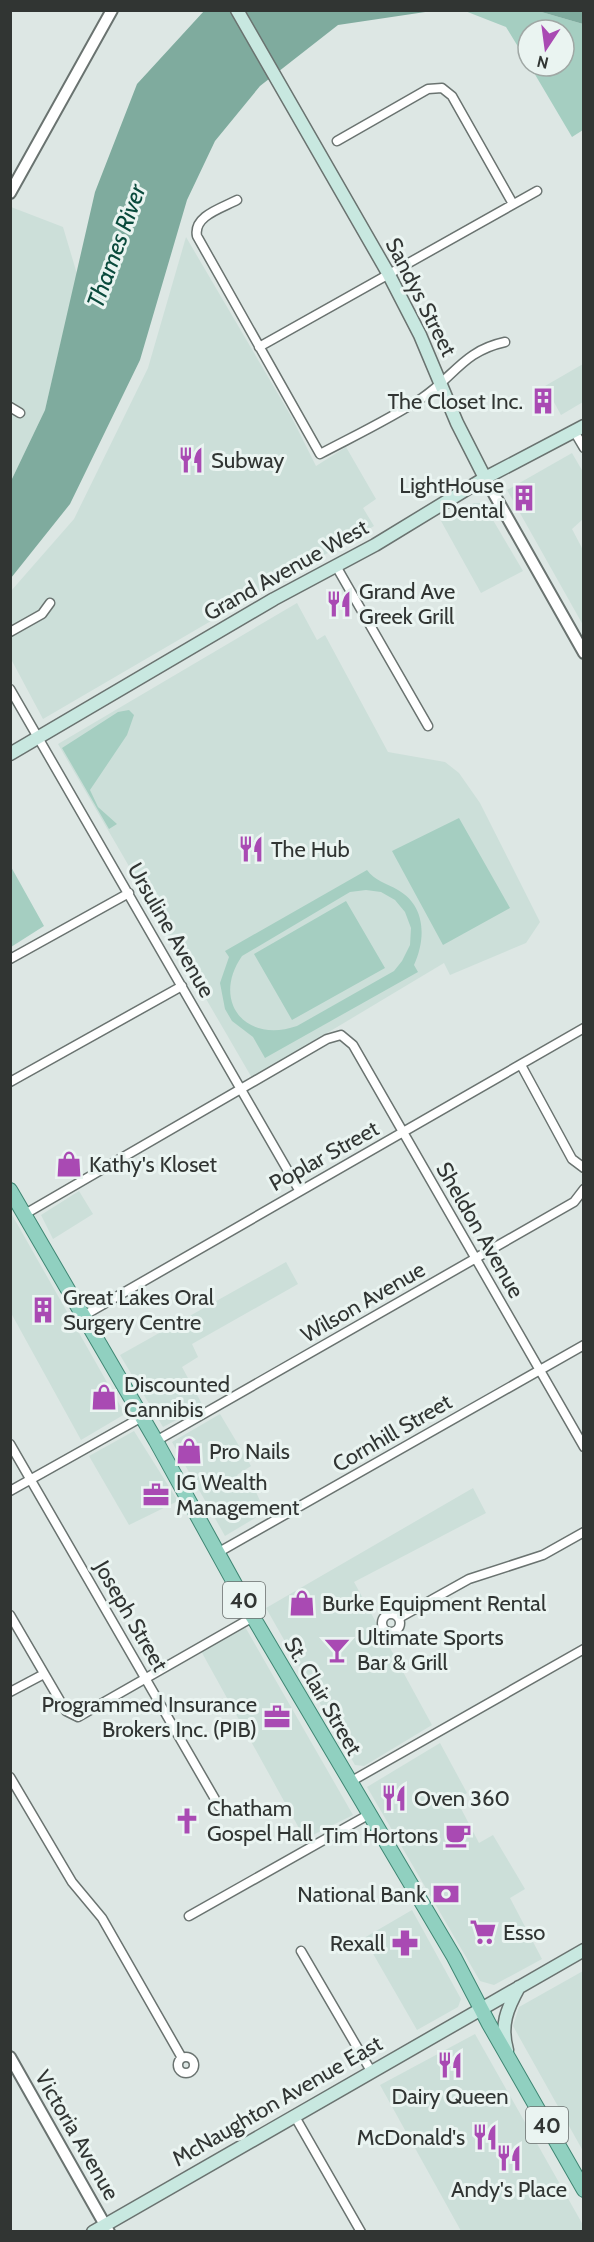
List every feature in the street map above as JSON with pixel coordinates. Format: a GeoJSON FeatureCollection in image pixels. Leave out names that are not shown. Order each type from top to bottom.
{"type":"FeatureCollection","features":[{"type":"Feature","properties":{"kind":"main road","name":"Sandys Street"},"geometry":{"type":"LineString","coordinates":[[237,10],[388,273],[485,478]]}},
{"type":"Feature","properties":{"kind":"main road","name":"Grand Avenue West"},"geometry":{"type":"LineString","coordinates":[[10,754],[485,478],[579,429]]}},
{"type":"Feature","properties":{"kind":"main road","name":"St. Clair Street"},"geometry":{"type":"LineString","coordinates":[[10,1190],[156,1441],[253,1617],[482,2008],[584,2190]]}},
{"type":"Feature","properties":{"kind":"main road","name":"McNaughton Avenue East"},"geometry":{"type":"LineString","coordinates":[[93,2232],[107,2228],[294,2115],[584,1950]]}},
{"type":"Feature","properties":{"kind":"main road"},"geometry":{"type":"LineString","coordinates":[[510,2061],[503,2035],[503,2021],[519,1986]]}},
{"type":"Feature","properties":{"kind":"street"},"geometry":{"type":"LineString","coordinates":[[10,193],[112,10]]}},
{"type":"Feature","properties":{"kind":"street"},"geometry":{"type":"LineString","coordinates":[[337,141],[428,88],[442,88],[452,96],[513,204]]}},
{"type":"Feature","properties":{"kind":"street"},"geometry":{"type":"LineString","coordinates":[[260,347],[537,191]]}},
{"type":"Feature","properties":{"kind":"street"},"geometry":{"type":"LineString","coordinates":[[237,200],[200,220],[196,228],[197,236],[320,454],[423,398],[454,368],[486,346],[505,342]]}},
{"type":"Feature","properties":{"kind":"street"},"geometry":{"type":"LineString","coordinates":[[10,407],[20,413]]}},
{"type":"Feature","properties":{"kind":"street"},"geometry":{"type":"LineString","coordinates":[[579,429],[584,448]]}},
{"type":"Feature","properties":{"kind":"street","name":"Sandys Street"},"geometry":{"type":"LineString","coordinates":[[485,478],[584,652]]}},
{"type":"Feature","properties":{"kind":"street"},"geometry":{"type":"LineString","coordinates":[[336,566],[428,726]]}},
{"type":"Feature","properties":{"kind":"street"},"geometry":{"type":"LineString","coordinates":[[10,633],[42,615],[50,603]]}},
{"type":"Feature","properties":{"kind":"street","name":"Ursuline Avenue"},"geometry":{"type":"LineString","coordinates":[[10,689],[299,1190]]}},
{"type":"Feature","properties":{"kind":"street"},"geometry":{"type":"LineString","coordinates":[[10,959],[129,893]]}},
{"type":"Feature","properties":{"kind":"street"},"geometry":{"type":"LineString","coordinates":[[10,1082],[182,986]]}},
{"type":"Feature","properties":{"kind":"street","name":"Poplar Street"},"geometry":{"type":"LineString","coordinates":[[83,1316],[584,1028]]}},
{"type":"Feature","properties":{"kind":"street","name":"Sheldon Avenue"},"geometry":{"type":"LineString","coordinates":[[242,1088],[327,1039],[341,1035],[353,1045],[584,1447]]}},
{"type":"Feature","properties":{"kind":"street"},"geometry":{"type":"LineString","coordinates":[[521,1065],[572,1159],[584,1168]]}},
{"type":"Feature","properties":{"kind":"street"},"geometry":{"type":"LineString","coordinates":[[25,1214],[242,1088]]}},
{"type":"Feature","properties":{"kind":"street","name":"Wilson Avenue"},"geometry":{"type":"LineString","coordinates":[[156,1441],[574,1202],[584,1189]]}},
{"type":"Feature","properties":{"kind":"street","name":"Cornhill Street"},"geometry":{"type":"LineString","coordinates":[[219,1552],[584,1345]]}},
{"type":"Feature","properties":{"kind":"street"},"geometry":{"type":"LineString","coordinates":[[10,1491],[142,1417]]}},
{"type":"Feature","properties":{"kind":"street","name":"Joseph Street"},"geometry":{"type":"LineString","coordinates":[[10,1444],[219,1806]]}},
{"type":"Feature","properties":{"kind":"street"},"geometry":{"type":"LineString","coordinates":[[399,1618],[469,1579],[543,1555],[584,1532]]}},
{"type":"Feature","properties":{"kind":"street"},"geometry":{"type":"LineString","coordinates":[[10,1615],[71,1716],[80,1716],[253,1617]]}},
{"type":"Feature","properties":{"kind":"street"},"geometry":{"type":"LineString","coordinates":[[350,1782],[584,1649]]}},
{"type":"Feature","properties":{"kind":"street"},"geometry":{"type":"LineString","coordinates":[[10,1692],[44,1674]]}},
{"type":"Feature","properties":{"kind":"street"},"geometry":{"type":"LineString","coordinates":[[10,1777],[72,1882],[102,1918],[182,2058]]}},
{"type":"Feature","properties":{"kind":"street"},"geometry":{"type":"LineString","coordinates":[[189,1916],[368,1815]]}},
{"type":"Feature","properties":{"kind":"street"},"geometry":{"type":"LineString","coordinates":[[301,1950],[371,2071]]}},
{"type":"Feature","properties":{"kind":"street","name":"Victoria Avenue"},"geometry":{"type":"LineString","coordinates":[[10,2057],[107,2228]]}},
{"type":"Feature","properties":{"kind":"street"},"geometry":{"type":"LineString","coordinates":[[294,2115],[361,2232]]}},
{"type":"Feature","properties":{"kind":"shaded area"},"geometry":{"type":"Polygon","coordinates":[[[465,11],[538,11],[562,18],[516,18],[516,43],[506,27],[465,11]]]}},
{"type":"Feature","properties":{"kind":"shaded area"},"geometry":{"type":"Polygon","coordinates":[[[576,22],[583,24],[583,130],[572,137],[537,78],[576,78],[576,22]]]}},
{"type":"Feature","properties":{"kind":"shaded area"},"geometry":{"type":"Polygon","coordinates":[[[11,207],[63,227],[77,274],[45,410],[11,481],[11,207]]]}},
{"type":"Feature","properties":{"kind":"shaded area"},"geometry":{"type":"Polygon","coordinates":[[[186,237],[291,416],[316,466],[346,447],[376,499],[363,508],[374,526],[43,719],[11,659],[11,591],[74,519],[148,368],[186,237]]]}},
{"type":"Feature","properties":{"kind":"shaded area"},"geometry":{"type":"Polygon","coordinates":[[[583,364],[583,402],[561,415],[545,386],[583,364]]]}},
{"type":"Feature","properties":{"kind":"shaded area"},"geometry":{"type":"Polygon","coordinates":[[[572,453],[583,472],[583,519],[572,529],[583,550],[583,625],[507,490],[572,453]]]}},
{"type":"Feature","properties":{"kind":"shaded area"},"geometry":{"type":"Polygon","coordinates":[[[474,503],[483,503],[523,571],[481,593],[441,521],[474,503]]]}},
{"type":"Feature","properties":{"kind":"shaded area"},"geometry":{"type":"Polygon","coordinates":[[[297,603],[317,640],[325,635],[388,752],[445,762],[459,773],[480,803],[540,922],[526,943],[450,975],[444,963],[252,1078],[58,744],[297,603]]]}},
{"type":"Feature","properties":{"kind":"shaded area"},"geometry":{"type":"Polygon","coordinates":[[[129,710],[134,715],[127,735],[90,790],[98,807],[117,824],[109,829],[62,748],[118,712],[129,710]]]}},
{"type":"Feature","properties":{"kind":"shaded area"},"geometry":{"type":"Polygon","coordinates":[[[459,818],[510,908],[443,945],[392,851],[459,818]]]}},
{"type":"Feature","properties":{"kind":"shaded area"},"geometry":{"type":"Polygon","coordinates":[[[10,865],[44,926],[11,947],[10,947],[10,865]]]}},
{"type":"Feature","properties":{"kind":"shaded area"},"geometry":{"type":"Polygon","coordinates":[[[367,870],[377,879],[407,897],[419,914],[421,924],[421,945],[414,965],[418,972],[265,1058],[253,1037],[232,1021],[225,1009],[220,983],[229,957],[225,951],[367,870]],[[366,890],[350,892],[242,956],[233,973],[230,988],[232,1003],[238,1015],[249,1024],[262,1029],[278,1030],[297,1026],[394,971],[410,945],[411,928],[405,912],[395,900],[381,892],[366,890]]]}},
{"type":"Feature","properties":{"kind":"shaded area"},"geometry":{"type":"Polygon","coordinates":[[[346,901],[385,968],[292,1020],[254,954],[346,901]]]}},
{"type":"Feature","properties":{"kind":"shaded area"},"geometry":{"type":"Polygon","coordinates":[[[79,1191],[93,1214],[53,1239],[41,1215],[79,1191]]]}},
{"type":"Feature","properties":{"kind":"shaded area"},"geometry":{"type":"Polygon","coordinates":[[[11,1213],[125,1414],[81,1440],[11,1313],[11,1213]]]}},
{"type":"Feature","properties":{"kind":"shaded area"},"geometry":{"type":"Polygon","coordinates":[[[286,1262],[298,1284],[192,1344],[198,1357],[182,1367],[203,1406],[163,1427],[120,1355],[286,1262]]]}},
{"type":"Feature","properties":{"kind":"shaded area"},"geometry":{"type":"Polygon","coordinates":[[[220,1414],[251,1466],[237,1475],[243,1488],[252,1483],[265,1512],[225,1536],[172,1442],[220,1414]]]}},
{"type":"Feature","properties":{"kind":"shaded area"},"geometry":{"type":"Polygon","coordinates":[[[134,1431],[178,1501],[129,1525],[89,1456],[134,1431]]]}},
{"type":"Feature","properties":{"kind":"shaded area"},"geometry":{"type":"Polygon","coordinates":[[[473,1488],[486,1513],[354,1582],[432,1725],[364,1766],[355,1765],[266,1608],[473,1488]]]}},
{"type":"Feature","properties":{"kind":"shaded area"},"geometry":{"type":"Polygon","coordinates":[[[244,1625],[353,1815],[305,1839],[201,1651],[244,1625]]]}},
{"type":"Feature","properties":{"kind":"shaded area"},"geometry":{"type":"Polygon","coordinates":[[[440,1743],[467,1793],[456,1799],[479,1843],[493,1835],[525,1889],[510,1898],[542,1959],[494,1985],[480,1981],[367,1787],[440,1743]]]}},
{"type":"Feature","properties":{"kind":"shaded area"},"geometry":{"type":"Polygon","coordinates":[[[412,1910],[461,1999],[458,2007],[417,2030],[364,1938],[412,1910]]]}},
{"type":"Feature","properties":{"kind":"shaded area"},"geometry":{"type":"Polygon","coordinates":[[[583,1971],[583,2151],[513,2026],[519,2007],[583,1971]]]}},
{"type":"Feature","properties":{"kind":"shaded area"},"geometry":{"type":"Polygon","coordinates":[[[475,2034],[583,2225],[583,2231],[461,2231],[380,2085],[475,2034]]]}},
{"type":"Feature","properties":{"kind":"water","name":"Thames River"},"geometry":{"type":"Polygon","coordinates":[[[204,11],[432,11],[338,25],[260,86],[215,141],[187,200],[140,360],[70,504],[11,578],[11,481],[45,410],[95,192],[137,84],[204,11]]]}},
{"type":"Feature","properties":{"kind":"water"},"geometry":{"type":"Polygon","coordinates":[[[538,11],[583,11],[583,24],[576,22],[576,18],[562,18],[538,11]]]}},
{"type":"Feature","properties":{"kind":"place","name":"The Closet Inc."},"geometry":{"type":"Point","coordinates":[543,401]}},
{"type":"Feature","properties":{"kind":"place","name":"Subway"},"geometry":{"type":"Point","coordinates":[191,460]}},
{"type":"Feature","properties":{"kind":"place","name":"LightHouse Dental"},"geometry":{"type":"Point","coordinates":[524,498]}},
{"type":"Feature","properties":{"kind":"place","name":"Grand Ave Greek Grill"},"geometry":{"type":"Point","coordinates":[339,604]}},
{"type":"Feature","properties":{"kind":"place","name":"The Hub"},"geometry":{"type":"Point","coordinates":[251,849]}},
{"type":"Feature","properties":{"kind":"place","name":"Kathy's Kloset"},"geometry":{"type":"Point","coordinates":[69,1164]}},
{"type":"Feature","properties":{"kind":"place","name":"Great Lakes Oral Surgery Centre"},"geometry":{"type":"Point","coordinates":[43,1310]}},
{"type":"Feature","properties":{"kind":"place","name":"Discounted Cannibis"},"geometry":{"type":"Point","coordinates":[104,1397]}},
{"type":"Feature","properties":{"kind":"place","name":"Pro Nails"},"geometry":{"type":"Point","coordinates":[189,1451]}},
{"type":"Feature","properties":{"kind":"place","name":"IG Wealth Management"},"geometry":{"type":"Point","coordinates":[156,1495]}},
{"type":"Feature","properties":{"kind":"place","name":"Burke Equipment Rental"},"geometry":{"type":"Point","coordinates":[302,1603]}},
{"type":"Feature","properties":{"kind":"place","name":"Ultimate Sports Bar & Grill"},"geometry":{"type":"Point","coordinates":[337,1650]}},
{"type":"Feature","properties":{"kind":"place","name":"Programmed Insurance Brokers Inc. (PIB)"},"geometry":{"type":"Point","coordinates":[277,1717]}},
{"type":"Feature","properties":{"kind":"place","name":"Oven 360"},"geometry":{"type":"Point","coordinates":[394,1798]}},
{"type":"Feature","properties":{"kind":"place","name":"Chatham Gospel Hall"},"geometry":{"type":"Point","coordinates":[187,1821]}},
{"type":"Feature","properties":{"kind":"place","name":"Tim Hortons"},"geometry":{"type":"Point","coordinates":[458,1835]}},
{"type":"Feature","properties":{"kind":"place","name":"National Bank"},"geometry":{"type":"Point","coordinates":[446,1894]}},
{"type":"Feature","properties":{"kind":"place","name":"Esso"},"geometry":{"type":"Point","coordinates":[483,1932]}},
{"type":"Feature","properties":{"kind":"place","name":"Rexall"},"geometry":{"type":"Point","coordinates":[405,1943]}},
{"type":"Feature","properties":{"kind":"place","name":"Dairy Queen"},"geometry":{"type":"Point","coordinates":[450,2065]}},
{"type":"Feature","properties":{"kind":"place","name":"McDonald's"},"geometry":{"type":"Point","coordinates":[485,2137]}},
{"type":"Feature","properties":{"kind":"place","name":"Andy's Place"},"geometry":{"type":"Point","coordinates":[509,2158]}}]}
